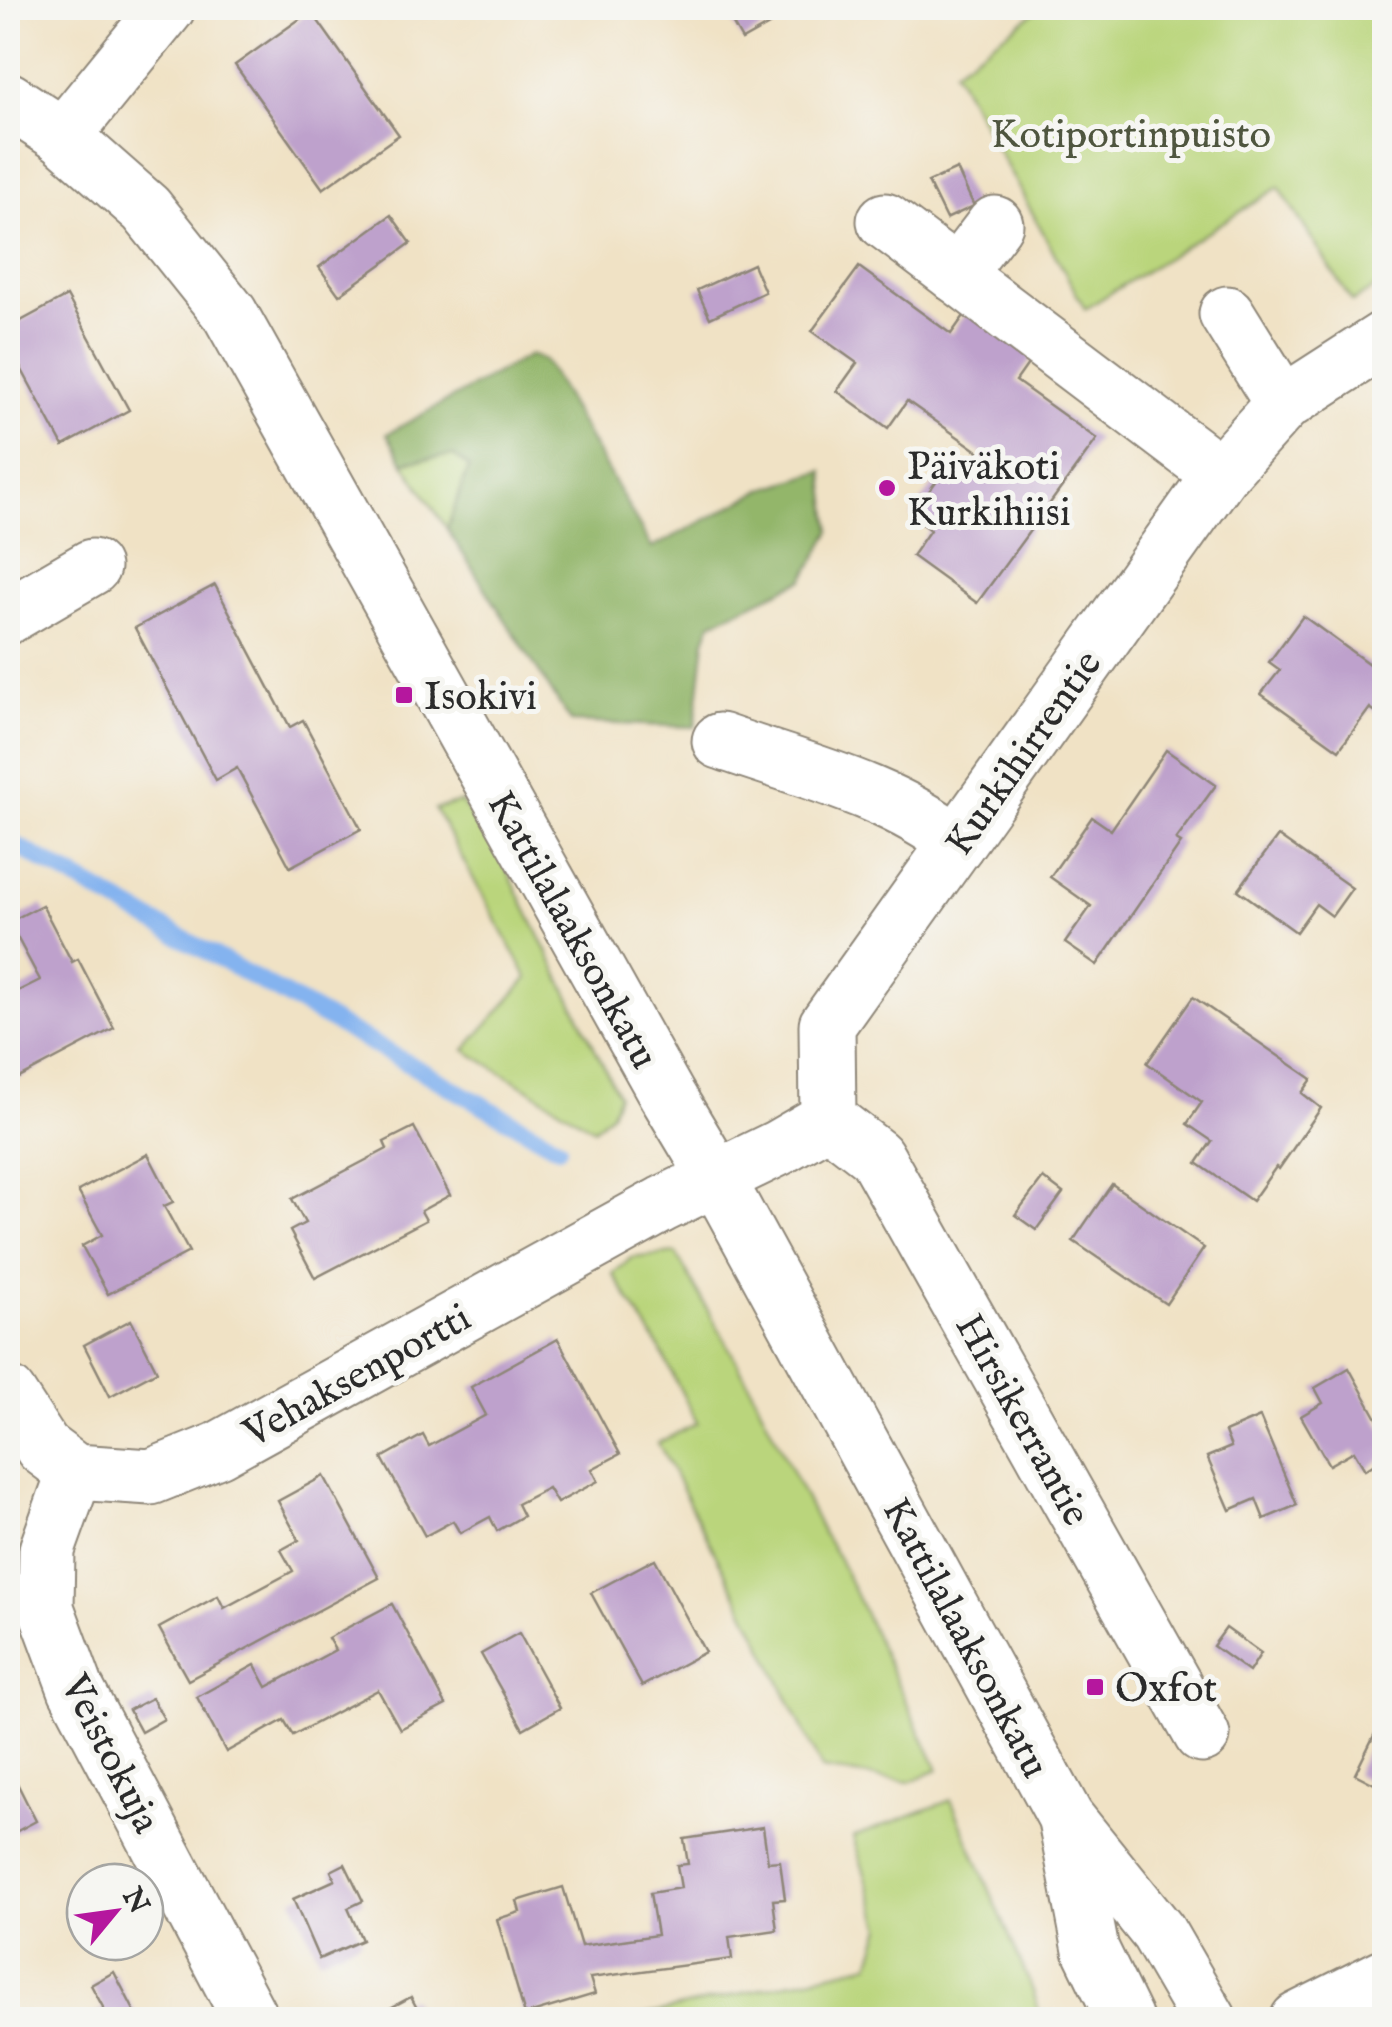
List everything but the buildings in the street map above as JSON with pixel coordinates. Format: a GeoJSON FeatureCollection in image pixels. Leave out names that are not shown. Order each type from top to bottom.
{"type":"FeatureCollection","features":[{"type":"Feature","properties":{"kind":"street"},"geometry":{"type":"LineString","coordinates":[[64,136],[167,8]]}},
{"type":"Feature","properties":{"kind":"street","name":"Kattilalaaksonkatu"},"geometry":{"type":"LineString","coordinates":[[8,100],[64,136],[146,209],[230,314],[716,1177],[1066,1818],[1158,1932],[1209,2020]]}},
{"type":"Feature","properties":{"kind":"street"},"geometry":{"type":"LineString","coordinates":[[885,221],[1220,474]]}},
{"type":"Feature","properties":{"kind":"street"},"geometry":{"type":"LineString","coordinates":[[956,275],[995,224]]}},
{"type":"Feature","properties":{"kind":"street"},"geometry":{"type":"LineString","coordinates":[[1227,314],[1283,404]]}},
{"type":"Feature","properties":{"kind":"street","name":"Kurkihirrentie"},"geometry":{"type":"LineString","coordinates":[[828,1119],[827,1025],[1220,474],[1283,404],[1384,338]]}},
{"type":"Feature","properties":{"kind":"street"},"geometry":{"type":"LineString","coordinates":[[8,616],[92,567]]}},
{"type":"Feature","properties":{"kind":"street"},"geometry":{"type":"LineString","coordinates":[[720,741],[892,802],[932,823],[957,843]]}},
{"type":"Feature","properties":{"kind":"street"},"geometry":{"type":"LineString","coordinates":[[716,1177],[828,1119]]}},
{"type":"Feature","properties":{"kind":"street","name":"Hirsikerrantie"},"geometry":{"type":"LineString","coordinates":[[828,1119],[876,1156],[1202,1735]]}},
{"type":"Feature","properties":{"kind":"street","name":"Vehaksenportti"},"geometry":{"type":"LineString","coordinates":[[75,1472],[151,1477],[218,1450],[716,1177]]}},
{"type":"Feature","properties":{"kind":"street"},"geometry":{"type":"LineString","coordinates":[[8,1394],[43,1448],[75,1472]]}},
{"type":"Feature","properties":{"kind":"street","name":"Veistokuja"},"geometry":{"type":"LineString","coordinates":[[75,1472],[47,1550],[46,1608],[76,1689],[251,2020]]}},
{"type":"Feature","properties":{"kind":"street","name":"Kattilalaaksonkatu"},"geometry":{"type":"LineString","coordinates":[[1066,1818],[1091,1950],[1125,2020]]}},
{"type":"Feature","properties":{"kind":"street"},"geometry":{"type":"LineString","coordinates":[[1298,2020],[1384,1978]]}},
{"type":"Feature","properties":{"kind":"green space","name":"Kotiportinpuisto"},"geometry":{"type":"Polygon","coordinates":[[[1041,8],[1384,8],[1384,282],[1352,302],[1279,187],[1085,309],[954,70],[1041,8]]]}},
{"type":"Feature","properties":{"kind":"green space"},"geometry":{"type":"Polygon","coordinates":[[[530,355],[544,360],[652,548],[764,489],[823,471],[831,531],[803,580],[711,623],[705,640],[695,727],[571,722],[447,529],[469,467],[453,455],[403,462],[387,434],[530,355]]]}},
{"type":"Feature","properties":{"kind":"green space"},"geometry":{"type":"Polygon","coordinates":[[[453,455],[469,467],[447,529],[403,462],[453,455]]]}},
{"type":"Feature","properties":{"kind":"green space"},"geometry":{"type":"Polygon","coordinates":[[[461,802],[497,850],[618,1095],[611,1113],[594,1129],[465,1050],[528,978],[435,809],[461,802]]]}},
{"type":"Feature","properties":{"kind":"green space"},"geometry":{"type":"Polygon","coordinates":[[[676,1253],[839,1559],[938,1770],[909,1782],[822,1769],[658,1443],[697,1423],[659,1347],[613,1274],[631,1258],[676,1253]]]}},
{"type":"Feature","properties":{"kind":"green space"},"geometry":{"type":"Polygon","coordinates":[[[951,1800],[1033,1991],[1039,2011],[1035,2019],[630,2019],[870,1964],[882,1927],[853,1837],[951,1800]]]}},
{"type":"Feature","properties":{"kind":"waterway"},"geometry":{"type":"LineString","coordinates":[[8,841],[558,1147]]}},
{"type":"Feature","properties":{"kind":"place","name":"Päiväkoti Kurkihiisi"},"geometry":{"type":"Point","coordinates":[887,488]}},
{"type":"Feature","properties":{"kind":"place","name":"Isokivi"},"geometry":{"type":"Point","coordinates":[404,695]}},
{"type":"Feature","properties":{"kind":"place","name":"Oxfot"},"geometry":{"type":"Point","coordinates":[1095,1687]}}]}
